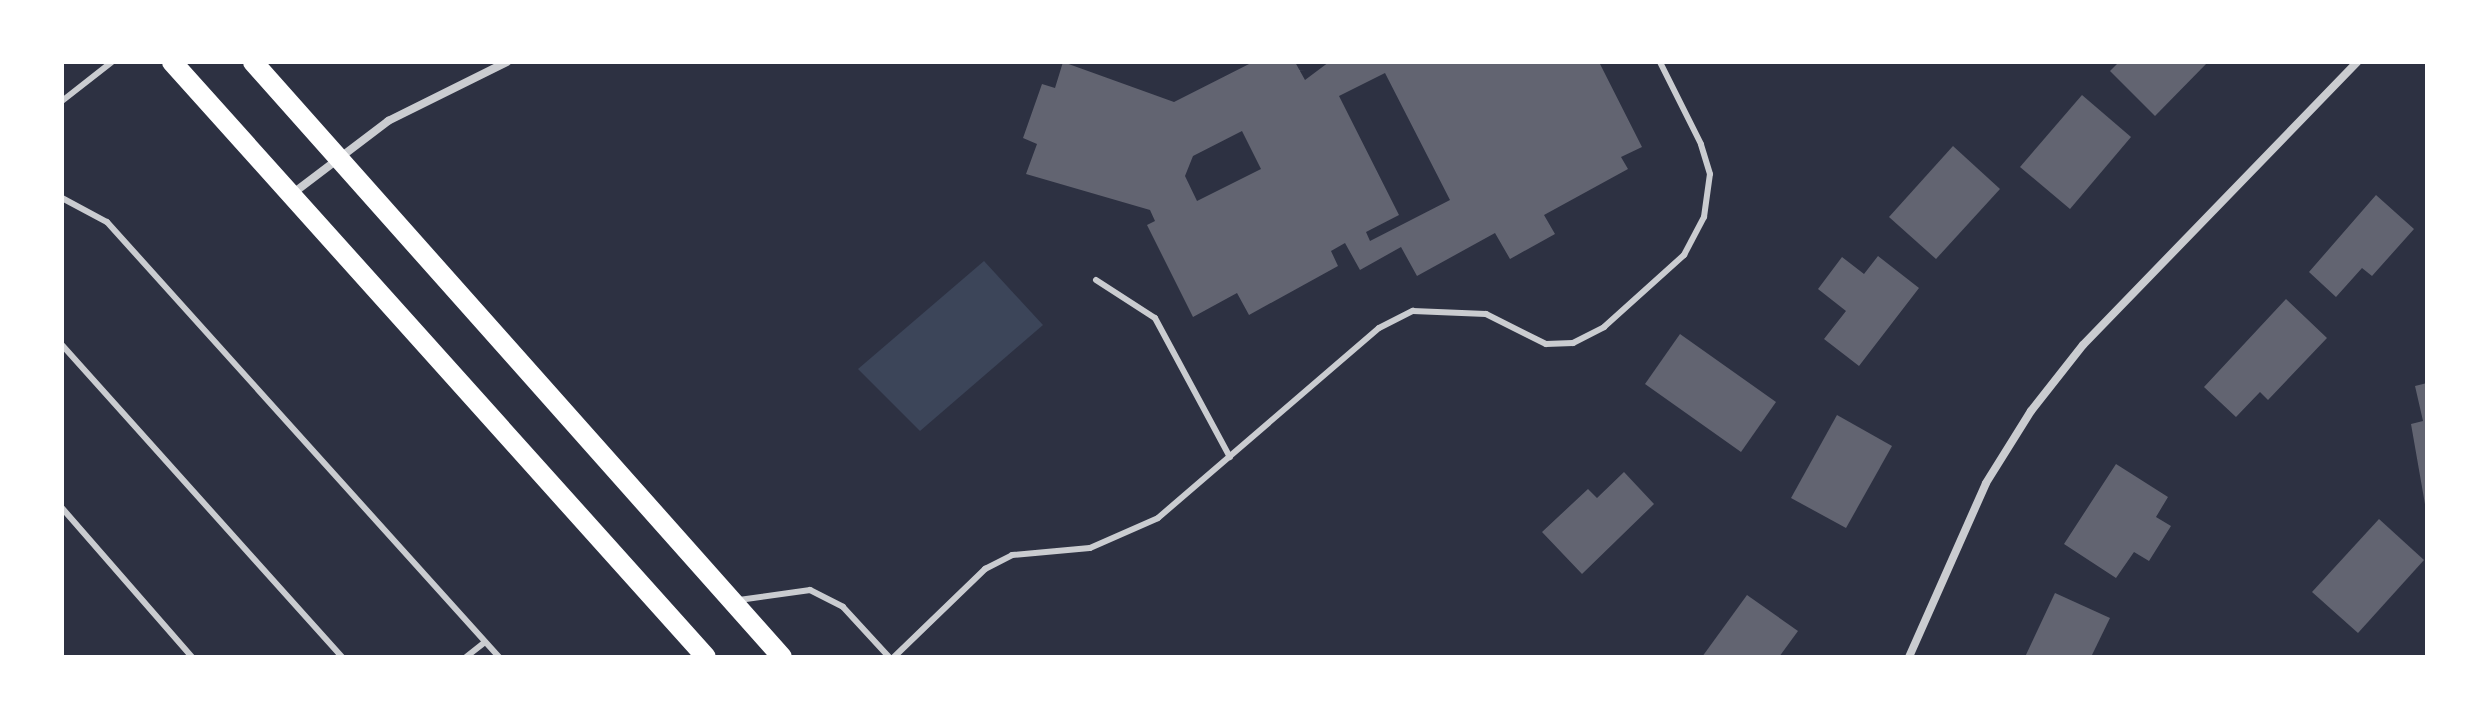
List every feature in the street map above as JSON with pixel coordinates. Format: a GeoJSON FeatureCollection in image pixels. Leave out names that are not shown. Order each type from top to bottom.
{"type":"FeatureCollection","features":[{"type":"Feature","properties":{"kind":"main road"},"geometry":{"type":"LineString","coordinates":[[172,62],[706,657]]}},
{"type":"Feature","properties":{"kind":"main road"},"geometry":{"type":"LineString","coordinates":[[253,62],[782,657]]}},
{"type":"Feature","properties":{"kind":"street"},"geometry":{"type":"LineString","coordinates":[[292,195],[336,155],[507,62]]}},
{"type":"Feature","properties":{"kind":"street"},"geometry":{"type":"LineString","coordinates":[[1909,657],[1974,509],[2031,411],[2083,345],[2357,62]]}},
{"type":"Feature","properties":{"kind":"lane"},"geometry":{"type":"LineString","coordinates":[[62,101],[112,62]]}},
{"type":"Feature","properties":{"kind":"lane"},"geometry":{"type":"LineString","coordinates":[[732,600],[810,590],[843,607],[892,657],[985,569],[1012,555],[1122,537],[1158,518],[1379,328],[1413,311],[1486,314],[1516,334],[1573,343],[1604,327],[1684,255],[1704,217],[1710,174],[1660,62]]}},
{"type":"Feature","properties":{"kind":"lane"},"geometry":{"type":"LineString","coordinates":[[62,198],[107,222],[499,657]]}},
{"type":"Feature","properties":{"kind":"lane"},"geometry":{"type":"LineString","coordinates":[[1096,280],[1155,318],[1230,457]]}},
{"type":"Feature","properties":{"kind":"lane"},"geometry":{"type":"LineString","coordinates":[[62,345],[342,657]]}},
{"type":"Feature","properties":{"kind":"lane"},"geometry":{"type":"LineString","coordinates":[[62,508],[192,657]]}},
{"type":"Feature","properties":{"kind":"lane"},"geometry":{"type":"LineString","coordinates":[[466,657],[485,642]]}},
{"type":"Feature","properties":{"kind":"shaded area"},"geometry":{"type":"Polygon","coordinates":[[[984,261],[1043,325],[920,431],[858,369],[984,261]]]}},
{"type":"Feature","properties":{"kind":"building"},"geometry":{"type":"Polygon","coordinates":[[[1063,62],[1174,102],[1253,62],[1295,62],[1305,80],[1329,62],[1599,62],[1642,147],[1621,157],[1628,169],[1544,215],[1555,234],[1510,259],[1495,233],[1417,276],[1401,247],[1360,270],[1345,243],[1331,251],[1338,266],[1249,315],[1237,293],[1193,317],[1147,225],[1155,221],[1150,210],[1026,174],[1037,144],[1023,138],[1042,84],[1055,88],[1063,62]],[[1385,73],[1339,96],[1399,215],[1366,232],[1370,241],[1450,200],[1385,73]],[[1242,131],[1193,156],[1185,176],[1197,201],[1261,169],[1242,131]]]}},
{"type":"Feature","properties":{"kind":"building"},"geometry":{"type":"Polygon","coordinates":[[[2119,62],[2208,62],[2155,116],[2110,71],[2119,62]]]}},
{"type":"Feature","properties":{"kind":"building"},"geometry":{"type":"Polygon","coordinates":[[[2082,95],[2131,137],[2070,209],[2020,167],[2082,95]]]}},
{"type":"Feature","properties":{"kind":"building"},"geometry":{"type":"Polygon","coordinates":[[[1953,146],[2000,189],[1936,259],[1889,217],[1953,146]]]}},
{"type":"Feature","properties":{"kind":"building"},"geometry":{"type":"Polygon","coordinates":[[[2376,195],[2414,229],[2372,276],[2362,268],[2336,297],[2309,272],[2376,195]]]}},
{"type":"Feature","properties":{"kind":"building"},"geometry":{"type":"Polygon","coordinates":[[[1878,256],[1919,288],[1859,366],[1824,339],[1846,311],[1818,289],[1842,257],[1864,274],[1878,256]]]}},
{"type":"Feature","properties":{"kind":"building"},"geometry":{"type":"Polygon","coordinates":[[[2286,299],[2327,338],[2268,400],[2260,392],[2236,417],[2204,387],[2286,299]]]}},
{"type":"Feature","properties":{"kind":"building"},"geometry":{"type":"Polygon","coordinates":[[[1680,334],[1776,402],[1741,452],[1645,384],[1680,334]]]}},
{"type":"Feature","properties":{"kind":"building"},"geometry":{"type":"Polygon","coordinates":[[[2427,383],[2426,510],[2411,424],[2423,421],[2415,386],[2427,383]]]}},
{"type":"Feature","properties":{"kind":"building"},"geometry":{"type":"Polygon","coordinates":[[[1837,415],[1892,446],[1846,528],[1791,498],[1837,415]]]}},
{"type":"Feature","properties":{"kind":"building"},"geometry":{"type":"Polygon","coordinates":[[[2116,464],[2168,497],[2156,517],[2171,526],[2149,561],[2134,552],[2116,578],[2064,544],[2116,464]]]}},
{"type":"Feature","properties":{"kind":"building"},"geometry":{"type":"Polygon","coordinates":[[[1624,472],[1654,504],[1582,574],[1542,532],[1588,489],[1597,498],[1624,472]]]}},
{"type":"Feature","properties":{"kind":"building"},"geometry":{"type":"Polygon","coordinates":[[[2379,519],[2424,560],[2358,633],[2312,592],[2379,519]]]}},
{"type":"Feature","properties":{"kind":"building"},"geometry":{"type":"Polygon","coordinates":[[[2055,593],[2110,618],[2091,657],[2025,657],[2055,593]]]}},
{"type":"Feature","properties":{"kind":"building"},"geometry":{"type":"Polygon","coordinates":[[[1747,595],[1798,631],[1779,657],[1702,657],[1747,595]]]}}]}
